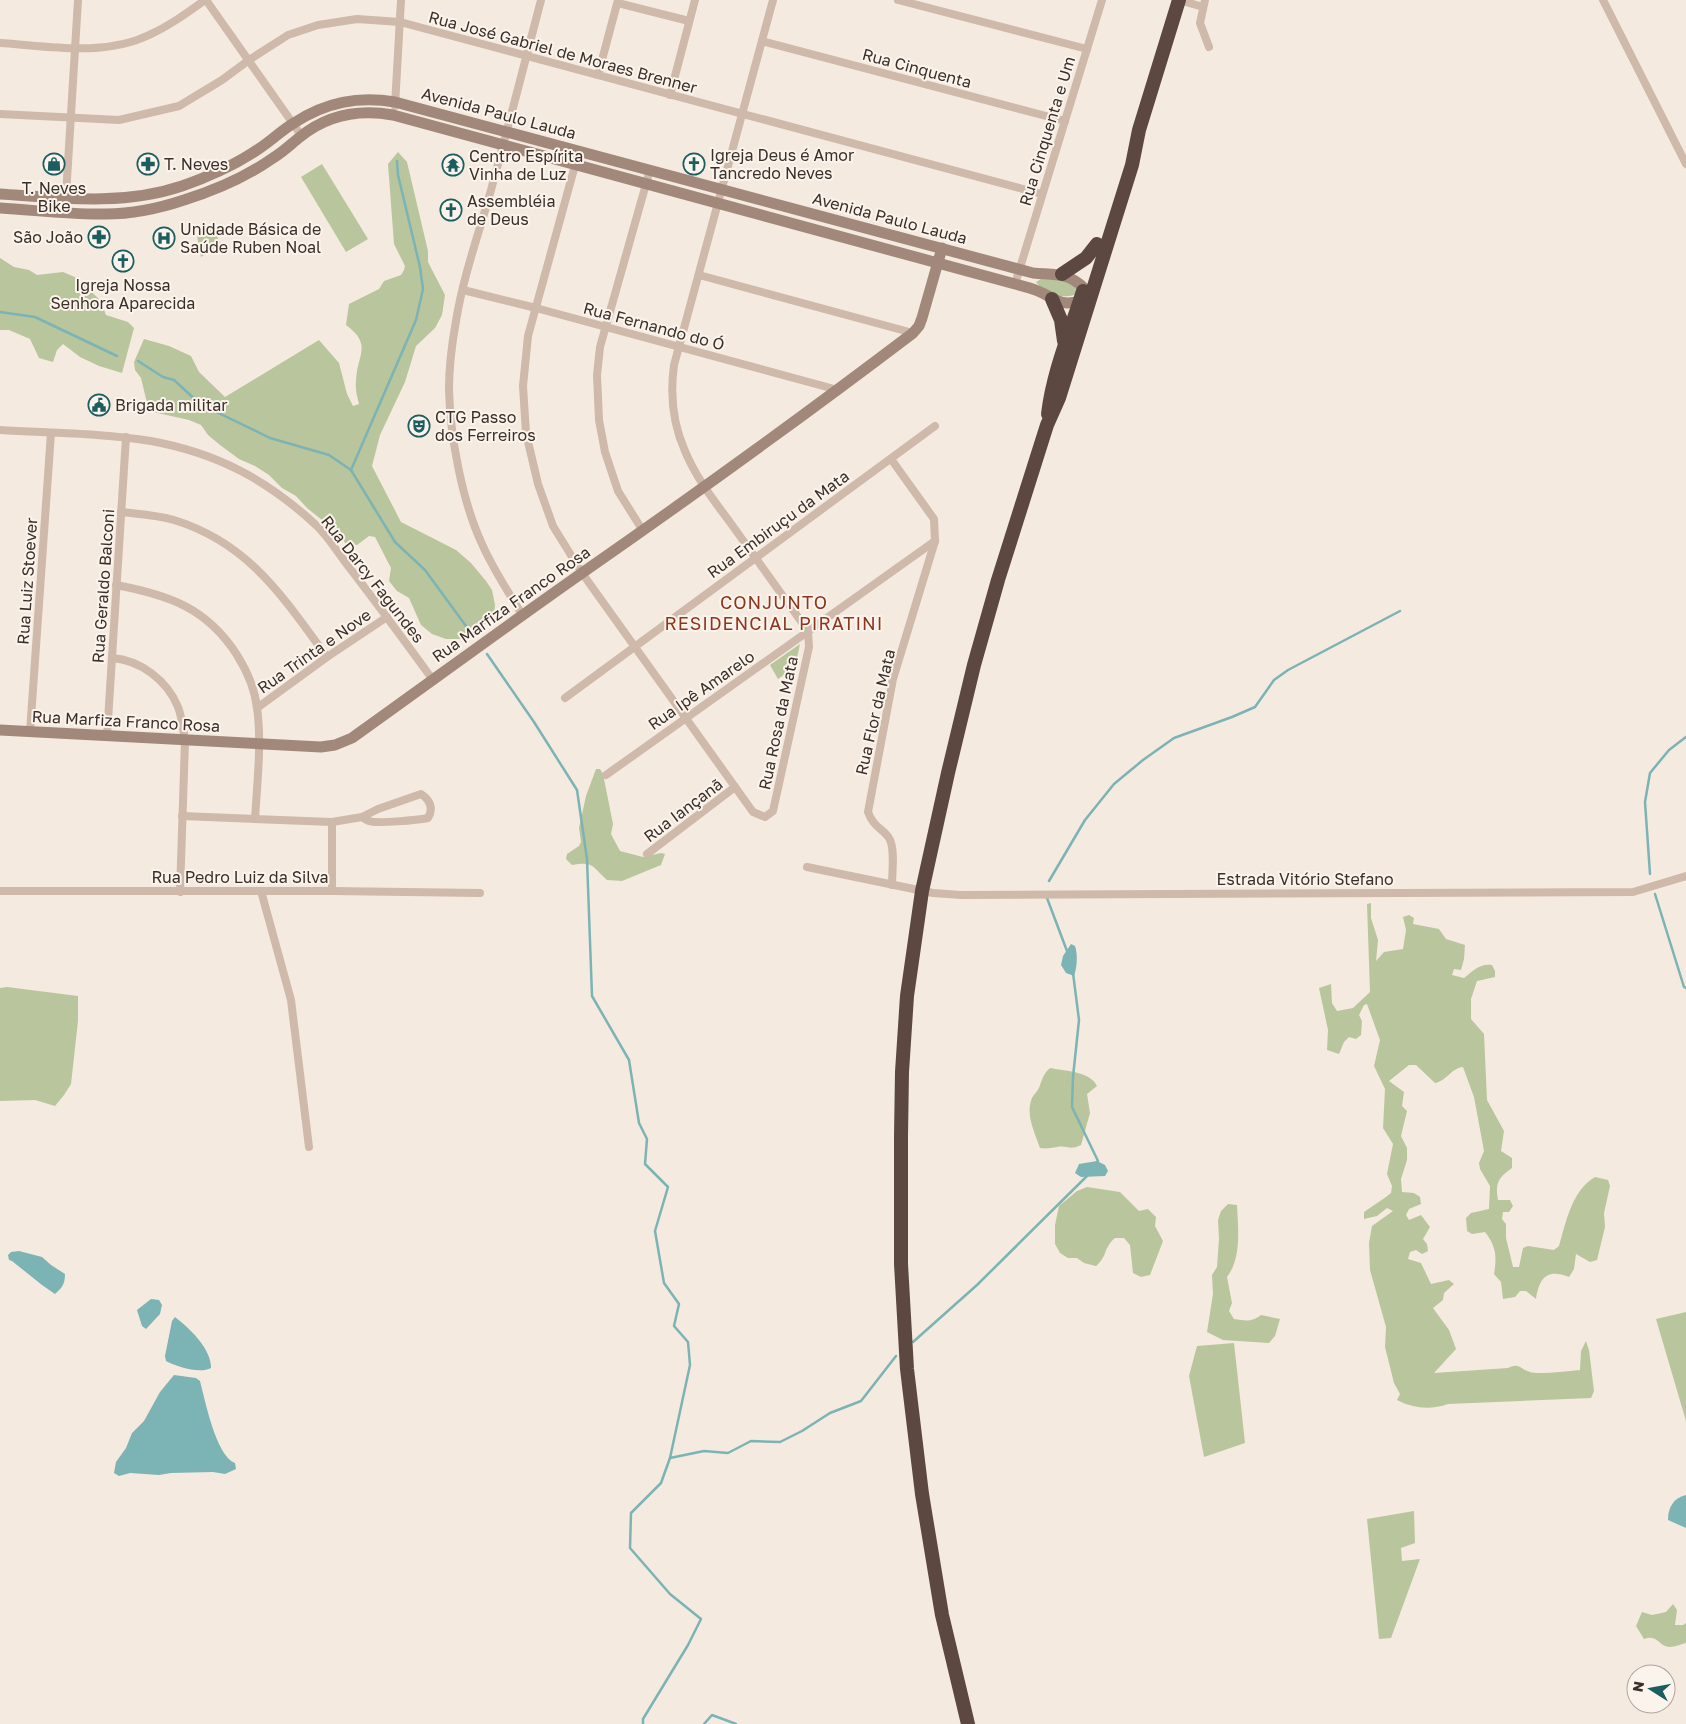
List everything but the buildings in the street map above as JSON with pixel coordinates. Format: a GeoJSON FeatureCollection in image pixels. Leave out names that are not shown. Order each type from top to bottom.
{"type":"FeatureCollection","features":[{"type":"Feature","properties":{"kind":"highway"},"geometry":{"type":"LineString","coordinates":[[968,1724],[942,1615],[922,1494],[907,1369],[901,1264],[902,1072],[907,996],[922,891],[974,665],[1046,425],[1050,396],[1063,351],[1132,165],[1138,130],[1178,0]]}},
{"type":"Feature","properties":{"kind":"highway"},"geometry":{"type":"LineString","coordinates":[[1046,425],[1060,398],[1098,244],[1123,162],[1138,130]]}},
{"type":"Feature","properties":{"kind":"highway"},"geometry":{"type":"LineString","coordinates":[[1062,274],[1086,258],[1098,244]]}},
{"type":"Feature","properties":{"kind":"highway"},"geometry":{"type":"LineString","coordinates":[[1052,300],[1061,320],[1064,338],[1063,351]]}},
{"type":"Feature","properties":{"kind":"main road","name":"Avenida Paulo Lauda"},"geometry":{"type":"LineString","coordinates":[[0,194],[107,199],[151,194],[181,187],[246,157],[310,114],[337,102],[367,99],[396,102],[1033,273],[1062,274],[1075,280],[1085,295],[1067,303],[1052,300],[1040,292],[1015,284],[393,115],[366,112],[340,116],[314,127],[273,158],[246,175],[217,189],[182,201],[106,214],[0,208]]}},
{"type":"Feature","properties":{"kind":"main road","name":"Rua Marfiza Franco Rosa"},"geometry":{"type":"LineString","coordinates":[[0,730],[321,747],[335,745],[352,738],[582,573],[644,531],[913,333],[922,318],[942,248]]}},
{"type":"Feature","properties":{"kind":"street"},"geometry":{"type":"LineString","coordinates":[[65,212],[78,0]]}},
{"type":"Feature","properties":{"kind":"street"},"geometry":{"type":"LineString","coordinates":[[0,43],[75,48],[113,46],[147,36],[176,21],[205,0],[301,135]]}},
{"type":"Feature","properties":{"kind":"street"},"geometry":{"type":"LineString","coordinates":[[393,115],[396,102],[401,0]]}},
{"type":"Feature","properties":{"kind":"street"},"geometry":{"type":"LineString","coordinates":[[523,616],[500,580],[481,542],[467,502],[452,425],[449,388],[456,320],[463,290],[541,0]]}},
{"type":"Feature","properties":{"kind":"street"},"geometry":{"type":"LineString","coordinates":[[670,95],[695,0]]}},
{"type":"Feature","properties":{"kind":"street"},"geometry":{"type":"LineString","coordinates":[[773,0],[679,347],[672,381],[672,398],[676,427],[685,452],[704,487],[808,631]]}},
{"type":"Feature","properties":{"kind":"street"},"geometry":{"type":"LineString","coordinates":[[898,0],[1087,49]]}},
{"type":"Feature","properties":{"kind":"street","name":"Rua Cinquenta e Um"},"geometry":{"type":"LineString","coordinates":[[1015,284],[1102,0]]}},
{"type":"Feature","properties":{"kind":"street"},"geometry":{"type":"LineString","coordinates":[[1178,0],[1204,3],[1200,23],[1209,47]]}},
{"type":"Feature","properties":{"kind":"street"},"geometry":{"type":"LineString","coordinates":[[1604,0],[1686,164]]}},
{"type":"Feature","properties":{"kind":"street"},"geometry":{"type":"LineString","coordinates":[[598,75],[618,1],[689,21]]}},
{"type":"Feature","properties":{"kind":"street","name":"Rua José Gabriel de Moraes Brenner"},"geometry":{"type":"LineString","coordinates":[[0,114],[119,120],[179,106],[222,80],[288,35],[318,25],[357,20],[400,22],[1042,194]]}},
{"type":"Feature","properties":{"kind":"street","name":"Rua Cinquenta"},"geometry":{"type":"LineString","coordinates":[[762,42],[1065,122]]}},
{"type":"Feature","properties":{"kind":"street"},"geometry":{"type":"LineString","coordinates":[[579,151],[528,336],[523,386],[526,433],[538,484],[554,526],[582,573],[735,787]]}},
{"type":"Feature","properties":{"kind":"street"},"geometry":{"type":"LineString","coordinates":[[644,531],[618,491],[605,452],[599,420],[597,374],[600,347],[650,170]]}},
{"type":"Feature","properties":{"kind":"street"},"geometry":{"type":"LineString","coordinates":[[698,274],[913,333]]}},
{"type":"Feature","properties":{"kind":"street","name":"Rua Fernando do Ó"},"geometry":{"type":"LineString","coordinates":[[463,290],[838,390]]}},
{"type":"Feature","properties":{"kind":"street","name":"Rua Embiruçu da Mata"},"geometry":{"type":"LineString","coordinates":[[565,698],[935,426]]}},
{"type":"Feature","properties":{"kind":"street","name":"Rua Darcy Fagundes"},"geometry":{"type":"LineString","coordinates":[[0,430],[126,437],[180,448],[222,461],[272,488],[318,527],[387,616],[433,680]]}},
{"type":"Feature","properties":{"kind":"street","name":"Rua Luiz Stoever"},"geometry":{"type":"LineString","coordinates":[[30,732],[51,433]]}},
{"type":"Feature","properties":{"kind":"street","name":"Rua Geraldo Balconi"},"geometry":{"type":"LineString","coordinates":[[107,736],[126,437]]}},
{"type":"Feature","properties":{"kind":"street"},"geometry":{"type":"LineString","coordinates":[[891,459],[934,519],[936,541]]}},
{"type":"Feature","properties":{"kind":"street"},"geometry":{"type":"LineString","coordinates":[[121,512],[172,519],[221,540],[258,569],[272,583],[327,656]]}},
{"type":"Feature","properties":{"kind":"street","name":"Rua Ipê Amarelo"},"geometry":{"type":"LineString","coordinates":[[606,775],[936,541]]}},
{"type":"Feature","properties":{"kind":"street","name":"Rua Flor da Mata"},"geometry":{"type":"LineString","coordinates":[[892,885],[892,849],[890,839],[870,820],[868,806],[893,679],[936,541]]}},
{"type":"Feature","properties":{"kind":"street"},"geometry":{"type":"LineString","coordinates":[[116,584],[166,597],[196,611],[226,638],[240,660],[251,682],[257,708],[256,819]]}},
{"type":"Feature","properties":{"kind":"street","name":"Rua Trinta e Nove"},"geometry":{"type":"LineString","coordinates":[[257,708],[327,656],[387,616]]}},
{"type":"Feature","properties":{"kind":"street","name":"Rua Rosa da Mata"},"geometry":{"type":"LineString","coordinates":[[735,787],[753,812],[765,817],[773,811],[809,647],[808,631]]}},
{"type":"Feature","properties":{"kind":"street"},"geometry":{"type":"LineString","coordinates":[[112,658],[124,659],[150,671],[161,682],[177,705],[186,741],[180,892]]}},
{"type":"Feature","properties":{"kind":"street","name":"Rua Iançanã"},"geometry":{"type":"LineString","coordinates":[[647,854],[735,787]]}},
{"type":"Feature","properties":{"kind":"street"},"geometry":{"type":"LineString","coordinates":[[182,816],[332,822],[362,817],[378,809],[421,794],[429,801],[431,808],[428,818],[420,820],[378,822],[368,821],[362,817]]}},
{"type":"Feature","properties":{"kind":"street"},"geometry":{"type":"LineString","coordinates":[[332,822],[332,891]]}},
{"type":"Feature","properties":{"kind":"street"},"geometry":{"type":"LineString","coordinates":[[807,867],[922,891]]}},
{"type":"Feature","properties":{"kind":"street","name":"Estrada Vitório Stefano"},"geometry":{"type":"LineString","coordinates":[[922,891],[961,895],[1633,892],[1686,876]]}},
{"type":"Feature","properties":{"kind":"street","name":"Rua Pedro Luiz da Silva"},"geometry":{"type":"LineString","coordinates":[[0,891],[480,893]]}},
{"type":"Feature","properties":{"kind":"street"},"geometry":{"type":"LineString","coordinates":[[261,891],[291,1000],[310,1147]]}},
{"type":"Feature","properties":{"kind":"green space"},"geometry":{"type":"Polygon","coordinates":[[[398,152],[407,162],[428,251],[428,262],[445,295],[442,315],[435,328],[416,346],[405,382],[380,435],[372,466],[401,522],[456,550],[471,563],[492,590],[495,605],[494,616],[465,639],[446,639],[432,634],[421,625],[409,598],[397,591],[389,581],[391,568],[375,537],[369,536],[357,545],[346,544],[337,532],[307,508],[296,496],[282,488],[269,475],[239,459],[220,445],[208,435],[201,425],[189,420],[153,412],[147,403],[141,378],[135,370],[134,362],[144,339],[169,346],[191,356],[199,372],[225,397],[319,340],[339,363],[347,394],[353,406],[359,404],[356,384],[362,350],[359,338],[346,325],[349,304],[379,289],[384,281],[401,275],[404,270],[405,266],[394,244],[388,164],[398,152]]]}},
{"type":"Feature","properties":{"kind":"green space"},"geometry":{"type":"Polygon","coordinates":[[[322,164],[368,239],[346,252],[301,177],[322,164]]]}},
{"type":"Feature","properties":{"kind":"green space"},"geometry":{"type":"Polygon","coordinates":[[[212,227],[221,244],[201,257],[197,236],[212,227]]]}},
{"type":"Feature","properties":{"kind":"green space"},"geometry":{"type":"Polygon","coordinates":[[[0,258],[14,267],[29,270],[37,275],[63,272],[77,278],[100,300],[106,315],[128,322],[134,328],[122,373],[99,366],[80,357],[63,344],[57,350],[53,362],[39,358],[30,339],[9,330],[0,330],[0,258]]]}},
{"type":"Feature","properties":{"kind":"green space"},"geometry":{"type":"Polygon","coordinates":[[[1041,279],[1058,279],[1069,282],[1077,288],[1079,293],[1062,296],[1050,293],[1036,282],[1041,279]]]}},
{"type":"Feature","properties":{"kind":"green space"},"geometry":{"type":"Polygon","coordinates":[[[800,644],[795,667],[778,679],[770,665],[800,644]]]}},
{"type":"Feature","properties":{"kind":"green space"},"geometry":{"type":"Polygon","coordinates":[[[596,769],[600,769],[603,774],[613,824],[611,834],[620,851],[643,857],[661,853],[665,854],[661,865],[622,881],[607,880],[592,866],[588,864],[572,865],[566,859],[567,854],[579,846],[581,842],[579,828],[586,796],[596,769]]]}},
{"type":"Feature","properties":{"kind":"green space"},"geometry":{"type":"Polygon","coordinates":[[[1371,903],[1371,918],[1378,940],[1376,961],[1384,952],[1403,949],[1406,930],[1403,917],[1409,915],[1414,918],[1413,924],[1439,929],[1446,939],[1465,945],[1461,970],[1454,969],[1452,975],[1464,978],[1484,965],[1492,965],[1495,971],[1495,977],[1477,981],[1471,999],[1471,1019],[1484,1034],[1487,1100],[1504,1131],[1501,1151],[1512,1158],[1512,1168],[1503,1175],[1497,1185],[1497,1189],[1498,1200],[1510,1200],[1513,1206],[1509,1212],[1503,1212],[1502,1219],[1506,1224],[1506,1238],[1513,1267],[1519,1267],[1523,1248],[1528,1246],[1554,1250],[1559,1246],[1567,1217],[1575,1198],[1587,1183],[1595,1177],[1608,1180],[1610,1186],[1604,1213],[1605,1227],[1597,1260],[1590,1262],[1576,1254],[1574,1269],[1569,1277],[1561,1274],[1550,1274],[1545,1277],[1539,1285],[1536,1299],[1526,1291],[1520,1291],[1515,1297],[1503,1299],[1501,1282],[1494,1274],[1495,1256],[1491,1242],[1485,1232],[1472,1234],[1467,1231],[1466,1218],[1471,1213],[1489,1209],[1490,1186],[1480,1169],[1479,1163],[1484,1151],[1474,1097],[1463,1067],[1435,1083],[1416,1065],[1409,1065],[1389,1081],[1404,1092],[1402,1106],[1407,1111],[1401,1136],[1407,1148],[1407,1160],[1401,1179],[1402,1192],[1414,1193],[1420,1197],[1421,1204],[1409,1209],[1406,1215],[1409,1220],[1421,1215],[1430,1227],[1423,1239],[1427,1244],[1428,1251],[1422,1254],[1416,1250],[1410,1252],[1408,1259],[1421,1263],[1431,1284],[1449,1280],[1454,1284],[1444,1293],[1443,1300],[1433,1308],[1449,1330],[1456,1349],[1434,1373],[1515,1366],[1534,1373],[1580,1370],[1581,1351],[1586,1341],[1589,1350],[1594,1391],[1591,1398],[1448,1404],[1429,1408],[1416,1407],[1397,1400],[1400,1394],[1394,1383],[1385,1347],[1386,1327],[1370,1270],[1369,1243],[1372,1226],[1393,1211],[1387,1208],[1377,1216],[1364,1219],[1364,1212],[1391,1193],[1392,1186],[1387,1174],[1393,1144],[1383,1128],[1385,1089],[1374,1066],[1380,1040],[1367,1004],[1364,1005],[1359,1015],[1362,1021],[1361,1035],[1356,1039],[1349,1037],[1344,1042],[1339,1054],[1327,1050],[1328,1030],[1319,988],[1331,984],[1332,1003],[1337,1011],[1353,1008],[1370,992],[1367,904],[1371,903]]]}},
{"type":"Feature","properties":{"kind":"green space"},"geometry":{"type":"Polygon","coordinates":[[[7,987],[78,996],[78,1021],[71,1084],[55,1106],[35,1100],[0,1101],[0,988],[7,987]]]}},
{"type":"Feature","properties":{"kind":"green space"},"geometry":{"type":"Polygon","coordinates":[[[1050,1068],[1089,1077],[1097,1086],[1087,1094],[1090,1113],[1081,1145],[1077,1147],[1040,1148],[1033,1130],[1030,1104],[1044,1075],[1050,1068]]]}},
{"type":"Feature","properties":{"kind":"green space"},"geometry":{"type":"Polygon","coordinates":[[[1087,1187],[1120,1192],[1139,1211],[1148,1209],[1156,1217],[1155,1226],[1163,1241],[1150,1275],[1141,1277],[1133,1273],[1130,1245],[1124,1238],[1115,1238],[1111,1242],[1096,1266],[1084,1263],[1077,1258],[1068,1258],[1060,1253],[1055,1244],[1055,1225],[1059,1206],[1077,1191],[1087,1187]]]}},
{"type":"Feature","properties":{"kind":"green space"},"geometry":{"type":"Polygon","coordinates":[[[1228,1204],[1237,1205],[1238,1233],[1235,1261],[1227,1277],[1232,1303],[1229,1311],[1234,1319],[1238,1320],[1252,1320],[1261,1315],[1280,1319],[1275,1336],[1269,1343],[1223,1340],[1207,1332],[1213,1294],[1212,1275],[1217,1267],[1218,1220],[1221,1211],[1228,1204]]]}},
{"type":"Feature","properties":{"kind":"green space"},"geometry":{"type":"Polygon","coordinates":[[[1686,1312],[1686,1421],[1656,1319],[1686,1312]]]}},
{"type":"Feature","properties":{"kind":"green space"},"geometry":{"type":"Polygon","coordinates":[[[1234,1343],[1245,1443],[1204,1457],[1189,1376],[1197,1346],[1234,1343]]]}},
{"type":"Feature","properties":{"kind":"green space"},"geometry":{"type":"Polygon","coordinates":[[[1414,1511],[1415,1543],[1401,1548],[1402,1561],[1420,1559],[1391,1638],[1379,1639],[1367,1519],[1414,1511]]]}},
{"type":"Feature","properties":{"kind":"green space"},"geometry":{"type":"Polygon","coordinates":[[[1673,1604],[1677,1610],[1675,1625],[1686,1623],[1686,1643],[1670,1647],[1663,1645],[1653,1638],[1644,1639],[1636,1626],[1642,1612],[1652,1615],[1666,1612],[1673,1604]]]}},
{"type":"Feature","properties":{"kind":"water"},"geometry":{"type":"Polygon","coordinates":[[[1071,944],[1075,946],[1077,953],[1074,976],[1066,973],[1061,965],[1063,956],[1071,944]]]}},
{"type":"Feature","properties":{"kind":"water"},"geometry":{"type":"Polygon","coordinates":[[[1097,1161],[1105,1165],[1108,1171],[1105,1176],[1081,1177],[1075,1173],[1079,1164],[1097,1161]]]}},
{"type":"Feature","properties":{"kind":"water"},"geometry":{"type":"Polygon","coordinates":[[[19,1251],[42,1257],[65,1274],[63,1286],[60,1290],[55,1294],[9,1260],[8,1255],[11,1252],[19,1251]]]}},
{"type":"Feature","properties":{"kind":"water"},"geometry":{"type":"Polygon","coordinates":[[[151,1299],[159,1300],[162,1305],[160,1314],[146,1329],[142,1326],[137,1310],[151,1299]]]}},
{"type":"Feature","properties":{"kind":"water"},"geometry":{"type":"Polygon","coordinates":[[[175,1317],[193,1333],[203,1346],[211,1368],[195,1370],[166,1361],[165,1356],[172,1321],[175,1317]]]}},
{"type":"Feature","properties":{"kind":"water"},"geometry":{"type":"Polygon","coordinates":[[[174,1375],[196,1378],[200,1381],[217,1439],[228,1458],[235,1463],[236,1469],[225,1474],[213,1472],[159,1475],[130,1473],[119,1476],[114,1473],[116,1462],[126,1448],[132,1433],[144,1421],[160,1392],[174,1375]]]}},
{"type":"Feature","properties":{"kind":"water"},"geometry":{"type":"Polygon","coordinates":[[[1686,1495],[1686,1528],[1668,1520],[1672,1504],[1681,1496],[1686,1495]]]}},
{"type":"Feature","properties":{"kind":"waterway"},"geometry":{"type":"LineString","coordinates":[[351,470],[416,320],[423,289],[420,267],[398,175],[397,161]]}},
{"type":"Feature","properties":{"kind":"waterway"},"geometry":{"type":"LineString","coordinates":[[0,312],[35,317],[117,356]]}},
{"type":"Feature","properties":{"kind":"waterway"},"geometry":{"type":"LineString","coordinates":[[138,361],[163,377],[174,380],[200,404],[270,438],[329,455],[351,470],[395,542],[425,570],[474,637]]}},
{"type":"Feature","properties":{"kind":"waterway"},"geometry":{"type":"LineString","coordinates":[[1049,881],[1085,820],[1114,784],[1143,760],[1174,738],[1255,707],[1274,680],[1288,670],[1400,611]]}},
{"type":"Feature","properties":{"kind":"waterway"},"geometry":{"type":"LineString","coordinates":[[487,654],[534,722],[577,790],[587,859],[592,996],[629,1060],[639,1123],[647,1139],[645,1164],[668,1187],[655,1231],[664,1283],[679,1304],[674,1326],[688,1342],[690,1365],[670,1458],[661,1483],[631,1513],[630,1548],[670,1594],[701,1619],[688,1645],[643,1719],[643,1724]]}},
{"type":"Feature","properties":{"kind":"waterway"},"geometry":{"type":"LineString","coordinates":[[1650,874],[1645,802],[1650,773],[1669,750],[1686,737]]}},
{"type":"Feature","properties":{"kind":"waterway"},"geometry":{"type":"LineString","coordinates":[[1655,894],[1684,987],[1686,988]]}},
{"type":"Feature","properties":{"kind":"waterway"},"geometry":{"type":"LineString","coordinates":[[1047,898],[1067,951]]}},
{"type":"Feature","properties":{"kind":"waterway"},"geometry":{"type":"LineString","coordinates":[[1073,973],[1079,1020],[1072,1107],[1098,1161],[1096,1163]]}},
{"type":"Feature","properties":{"kind":"waterway"},"geometry":{"type":"LineString","coordinates":[[913,1342],[977,1285],[1087,1176]]}},
{"type":"Feature","properties":{"kind":"waterway"},"geometry":{"type":"LineString","coordinates":[[670,1458],[704,1451],[728,1453],[751,1441],[780,1442],[802,1431],[830,1413],[861,1401],[896,1356]]}},
{"type":"Feature","properties":{"kind":"waterway"},"geometry":{"type":"LineString","coordinates":[[704,1724],[712,1715],[736,1724]]}},
{"type":"Feature","properties":{"kind":"place","name":"T. Neves Bike"},"geometry":{"type":"Point","coordinates":[54,164]}},
{"type":"Feature","properties":{"kind":"place","name":"T. Neves"},"geometry":{"type":"Point","coordinates":[148,164]}},
{"type":"Feature","properties":{"kind":"place","name":"Igreja Deus é Amor Tancredo Neves"},"geometry":{"type":"Point","coordinates":[694,164]}},
{"type":"Feature","properties":{"kind":"place","name":"Centro Espírita Vinha de Luz"},"geometry":{"type":"Point","coordinates":[453,165]}},
{"type":"Feature","properties":{"kind":"place","name":"Assembléia de Deus"},"geometry":{"type":"Point","coordinates":[451,210]}},
{"type":"Feature","properties":{"kind":"place","name":"São João"},"geometry":{"type":"Point","coordinates":[99,237]}},
{"type":"Feature","properties":{"kind":"place","name":"Unidade Básica de Saúde Ruben Noal"},"geometry":{"type":"Point","coordinates":[164,238]}},
{"type":"Feature","properties":{"kind":"place","name":"Igreja Nossa Senhora Aparecida"},"geometry":{"type":"Point","coordinates":[123,261]}},
{"type":"Feature","properties":{"kind":"place","name":"Brigada militar"},"geometry":{"type":"Point","coordinates":[99,405]}},
{"type":"Feature","properties":{"kind":"place","name":"CTG Passo dos Ferreiros"},"geometry":{"type":"Point","coordinates":[419,426]}},
{"type":"Feature","properties":{"kind":"district","name":"CONJUNTO RESIDENCIAL PIRATINI"},"geometry":{"type":"Point","coordinates":[774,612]}}]}
